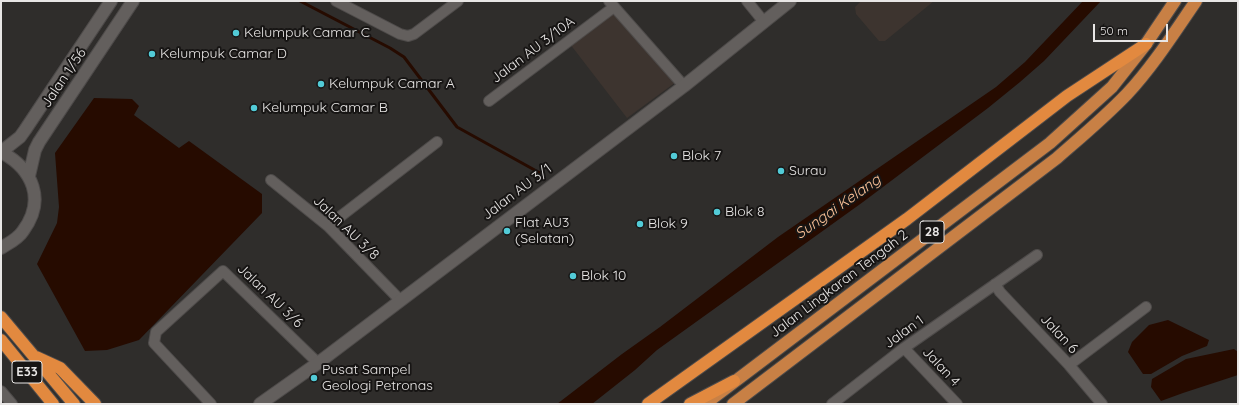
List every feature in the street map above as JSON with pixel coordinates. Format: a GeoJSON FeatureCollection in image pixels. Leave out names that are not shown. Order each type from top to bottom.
{"type":"FeatureCollection","features":[{"type":"Feature","properties":{"kind":"highway","name":"Jalan Lingkaran Tengah 2"},"geometry":{"type":"LineString","coordinates":[[704,404],[1050,142],[1112,87],[1146,44],[1175,1]]}},
{"type":"Feature","properties":{"kind":"highway","name":"28"},"geometry":{"type":"LineString","coordinates":[[733,404],[1057,158],[1127,94],[1159,55],[1196,1]]}},
{"type":"Feature","properties":{"kind":"highway"},"geometry":{"type":"LineString","coordinates":[[648,404],[907,219],[1067,96],[1146,44]]}},
{"type":"Feature","properties":{"kind":"highway"},"geometry":{"type":"LineString","coordinates":[[1,317],[74,404]]}},
{"type":"Feature","properties":{"kind":"highway","name":"E33"},"geometry":{"type":"LineString","coordinates":[[1,340],[53,404]]}},
{"type":"Feature","properties":{"kind":"highway"},"geometry":{"type":"LineString","coordinates":[[32,355],[60,368],[95,404]]}},
{"type":"Feature","properties":{"kind":"highway"},"geometry":{"type":"LineString","coordinates":[[690,404],[734,381]]}},
{"type":"Feature","properties":{"kind":"main road","name":"Jalan 1/56"},"geometry":{"type":"LineString","coordinates":[[1,152],[20,137],[111,1]]}},
{"type":"Feature","properties":{"kind":"main road","name":"Jalan 1/56"},"geometry":{"type":"LineString","coordinates":[[29,176],[35,150],[39,142],[133,1]]}},
{"type":"Feature","properties":{"kind":"main road","name":"Jalan AU 3/1"},"geometry":{"type":"LineString","coordinates":[[260,404],[318,363],[684,86],[790,1]]}},
{"type":"Feature","properties":{"kind":"main road"},"geometry":{"type":"LineString","coordinates":[[1,152],[17,162],[29,176],[34,192],[31,217],[23,232],[1,248]]}},
{"type":"Feature","properties":{"kind":"street"},"geometry":{"type":"LineString","coordinates":[[336,1],[400,34],[408,36],[414,34],[458,1]]}},
{"type":"Feature","properties":{"kind":"street"},"geometry":{"type":"LineString","coordinates":[[747,1],[764,22]]}},
{"type":"Feature","properties":{"kind":"street"},"geometry":{"type":"LineString","coordinates":[[611,4],[684,86]]}},
{"type":"Feature","properties":{"kind":"street","name":"Jalan AU 3/10A"},"geometry":{"type":"LineString","coordinates":[[489,101],[611,4]]}},
{"type":"Feature","properties":{"kind":"street"},"geometry":{"type":"LineString","coordinates":[[328,226],[437,142]]}},
{"type":"Feature","properties":{"kind":"street","name":"Jalan AU 3/8"},"geometry":{"type":"LineString","coordinates":[[270,180],[328,226],[400,300]]}},
{"type":"Feature","properties":{"kind":"street","name":"Jalan 1"},"geometry":{"type":"LineString","coordinates":[[832,404],[904,348],[1037,255]]}},
{"type":"Feature","properties":{"kind":"street","name":"Jalan AU 3/6"},"geometry":{"type":"LineString","coordinates":[[211,404],[154,343],[156,332],[223,271],[318,363]]}},
{"type":"Feature","properties":{"kind":"street","name":"Jalan 6"},"geometry":{"type":"LineString","coordinates":[[995,284],[1006,298],[1069,365],[1102,404]]}},
{"type":"Feature","properties":{"kind":"street"},"geometry":{"type":"LineString","coordinates":[[1069,365],[1146,307]]}},
{"type":"Feature","properties":{"kind":"street","name":"Jalan 4"},"geometry":{"type":"LineString","coordinates":[[904,348],[957,404]]}},
{"type":"Feature","properties":{"kind":"street"},"geometry":{"type":"LineString","coordinates":[[1,391],[12,404]]}},
{"type":"Feature","properties":{"kind":"shaded area"},"geometry":{"type":"Polygon","coordinates":[[[861,1],[934,1],[885,41],[879,41],[856,14],[855,7],[861,1]]]}},
{"type":"Feature","properties":{"kind":"shaded area"},"geometry":{"type":"Polygon","coordinates":[[[613,12],[676,82],[627,118],[570,44],[613,12]]]}},
{"type":"Feature","properties":{"kind":"water","name":"Sungai Kelang"},"geometry":{"type":"Polygon","coordinates":[[[1083,1],[1101,1],[1044,61],[988,108],[863,202],[657,350],[635,370],[592,404],[557,404],[778,237],[996,87],[1025,62],[1083,1]]]}},
{"type":"Feature","properties":{"kind":"water"},"geometry":{"type":"Polygon","coordinates":[[[94,98],[132,99],[139,106],[134,115],[179,148],[189,141],[262,194],[262,213],[139,340],[107,350],[85,351],[37,264],[57,223],[59,207],[55,153],[94,98]]]}},
{"type":"Feature","properties":{"kind":"water"},"geometry":{"type":"Polygon","coordinates":[[[1168,320],[1209,340],[1207,346],[1182,356],[1151,374],[1143,374],[1128,352],[1132,342],[1149,325],[1168,320]]]}},
{"type":"Feature","properties":{"kind":"water"},"geometry":{"type":"Polygon","coordinates":[[[1234,349],[1238,352],[1238,375],[1161,401],[1151,387],[1152,379],[1186,359],[1234,349]]]}},
{"type":"Feature","properties":{"kind":"waterway"},"geometry":{"type":"LineString","coordinates":[[300,1],[390,48],[404,57],[457,127],[540,173]]}},
{"type":"Feature","properties":{"kind":"place","name":"Kelumpuk Camar C"},"geometry":{"type":"Point","coordinates":[236,33]}},
{"type":"Feature","properties":{"kind":"place","name":"Kelumpuk Camar D"},"geometry":{"type":"Point","coordinates":[152,54]}},
{"type":"Feature","properties":{"kind":"place","name":"Kelumpuk Camar A"},"geometry":{"type":"Point","coordinates":[321,84]}},
{"type":"Feature","properties":{"kind":"place","name":"Kelumpuk Camar B"},"geometry":{"type":"Point","coordinates":[254,108]}},
{"type":"Feature","properties":{"kind":"place","name":"Blok 7"},"geometry":{"type":"Point","coordinates":[674,156]}},
{"type":"Feature","properties":{"kind":"place","name":"Surau"},"geometry":{"type":"Point","coordinates":[781,171]}},
{"type":"Feature","properties":{"kind":"place","name":"Blok 8"},"geometry":{"type":"Point","coordinates":[717,212]}},
{"type":"Feature","properties":{"kind":"place","name":"Blok 9"},"geometry":{"type":"Point","coordinates":[640,224]}},
{"type":"Feature","properties":{"kind":"place","name":"Flat AU3 (Selatan)"},"geometry":{"type":"Point","coordinates":[507,231]}},
{"type":"Feature","properties":{"kind":"place","name":"Blok 10"},"geometry":{"type":"Point","coordinates":[573,276]}},
{"type":"Feature","properties":{"kind":"place","name":"Pusat Sampel Geologi Petronas"},"geometry":{"type":"Point","coordinates":[314,378]}}]}
